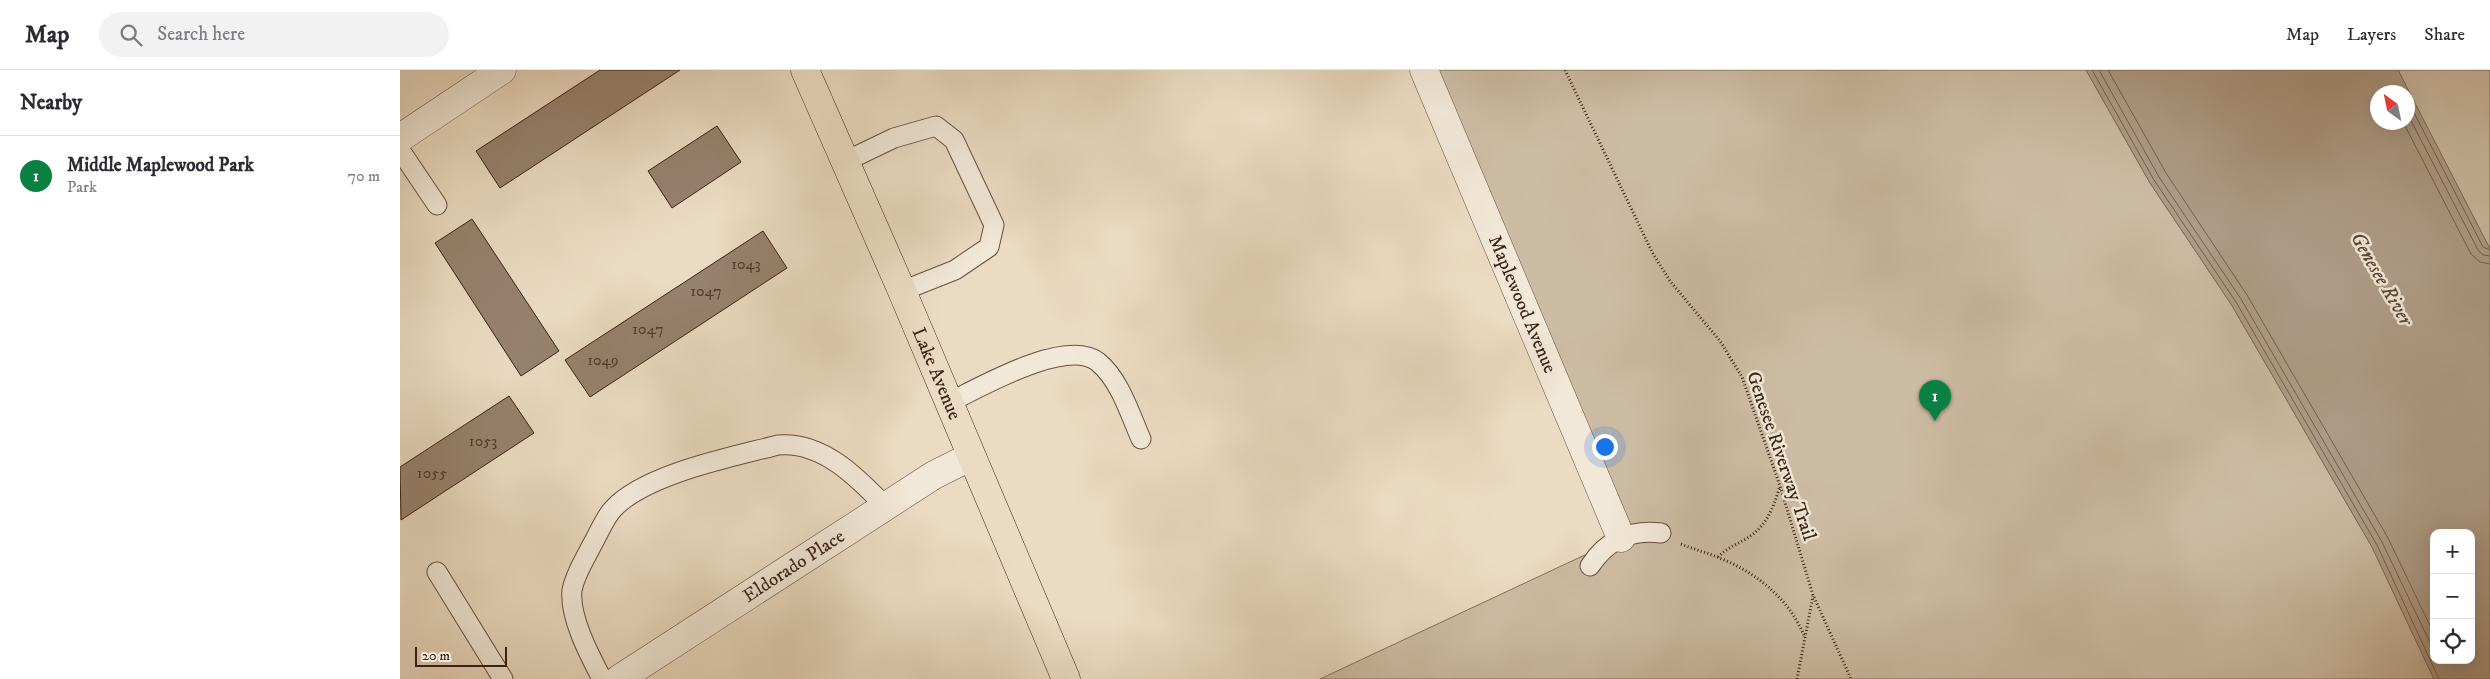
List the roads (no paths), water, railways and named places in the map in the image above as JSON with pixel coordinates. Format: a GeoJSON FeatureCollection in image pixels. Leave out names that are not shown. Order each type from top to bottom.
{"type":"FeatureCollection","features":[{"type":"Feature","properties":{"kind":"main road","name":"Lake Avenue"},"geometry":{"type":"LineString","coordinates":[[805,70],[902,291],[970,457],[1066,679]]}},
{"type":"Feature","properties":{"kind":"street","name":"Maplewood Avenue"},"geometry":{"type":"LineString","coordinates":[[1424,70],[1621,538]]}},
{"type":"Feature","properties":{"kind":"street"},"geometry":{"type":"LineString","coordinates":[[400,138],[486,74]]}},
{"type":"Feature","properties":{"kind":"street","name":"Eldorado Place"},"geometry":{"type":"LineString","coordinates":[[619,679],[934,475],[970,457]]}},
{"type":"Feature","properties":{"kind":"lane"},"geometry":{"type":"LineString","coordinates":[[844,162],[894,138],[936,126],[954,140],[994,225],[988,247],[955,270],[902,291]]}},
{"type":"Feature","properties":{"kind":"lane"},"geometry":{"type":"LineString","coordinates":[[400,150],[437,205]]}},
{"type":"Feature","properties":{"kind":"lane"},"geometry":{"type":"LineString","coordinates":[[948,404],[999,378],[1047,359],[1078,355],[1098,362],[1116,384],[1141,439]]}},
{"type":"Feature","properties":{"kind":"lane"},"geometry":{"type":"LineString","coordinates":[[602,679],[580,632],[572,591],[578,571],[602,526],[613,509],[630,496],[686,470],[778,445],[791,444],[836,461],[864,484],[885,506]]}},
{"type":"Feature","properties":{"kind":"lane"},"geometry":{"type":"LineString","coordinates":[[1590,566],[1605,548],[1621,538],[1637,532],[1661,533]]}},
{"type":"Feature","properties":{"kind":"lane"},"geometry":{"type":"LineString","coordinates":[[436,572],[503,679]]}},
{"type":"Feature","properties":{"kind":"water","name":"Genesee River"},"geometry":{"type":"Polygon","coordinates":[[[2086,70],[2398,70],[2406,85],[2370,85],[2370,130],[2415,130],[2415,103],[2490,249],[2490,679],[2434,679],[2372,547],[2231,304],[2150,183],[2086,70]]]}},
{"type":"Feature","properties":{"kind":"place","name":"Middle Maplewood Park"},"geometry":{"type":"Point","coordinates":[1935,421]}}]}
